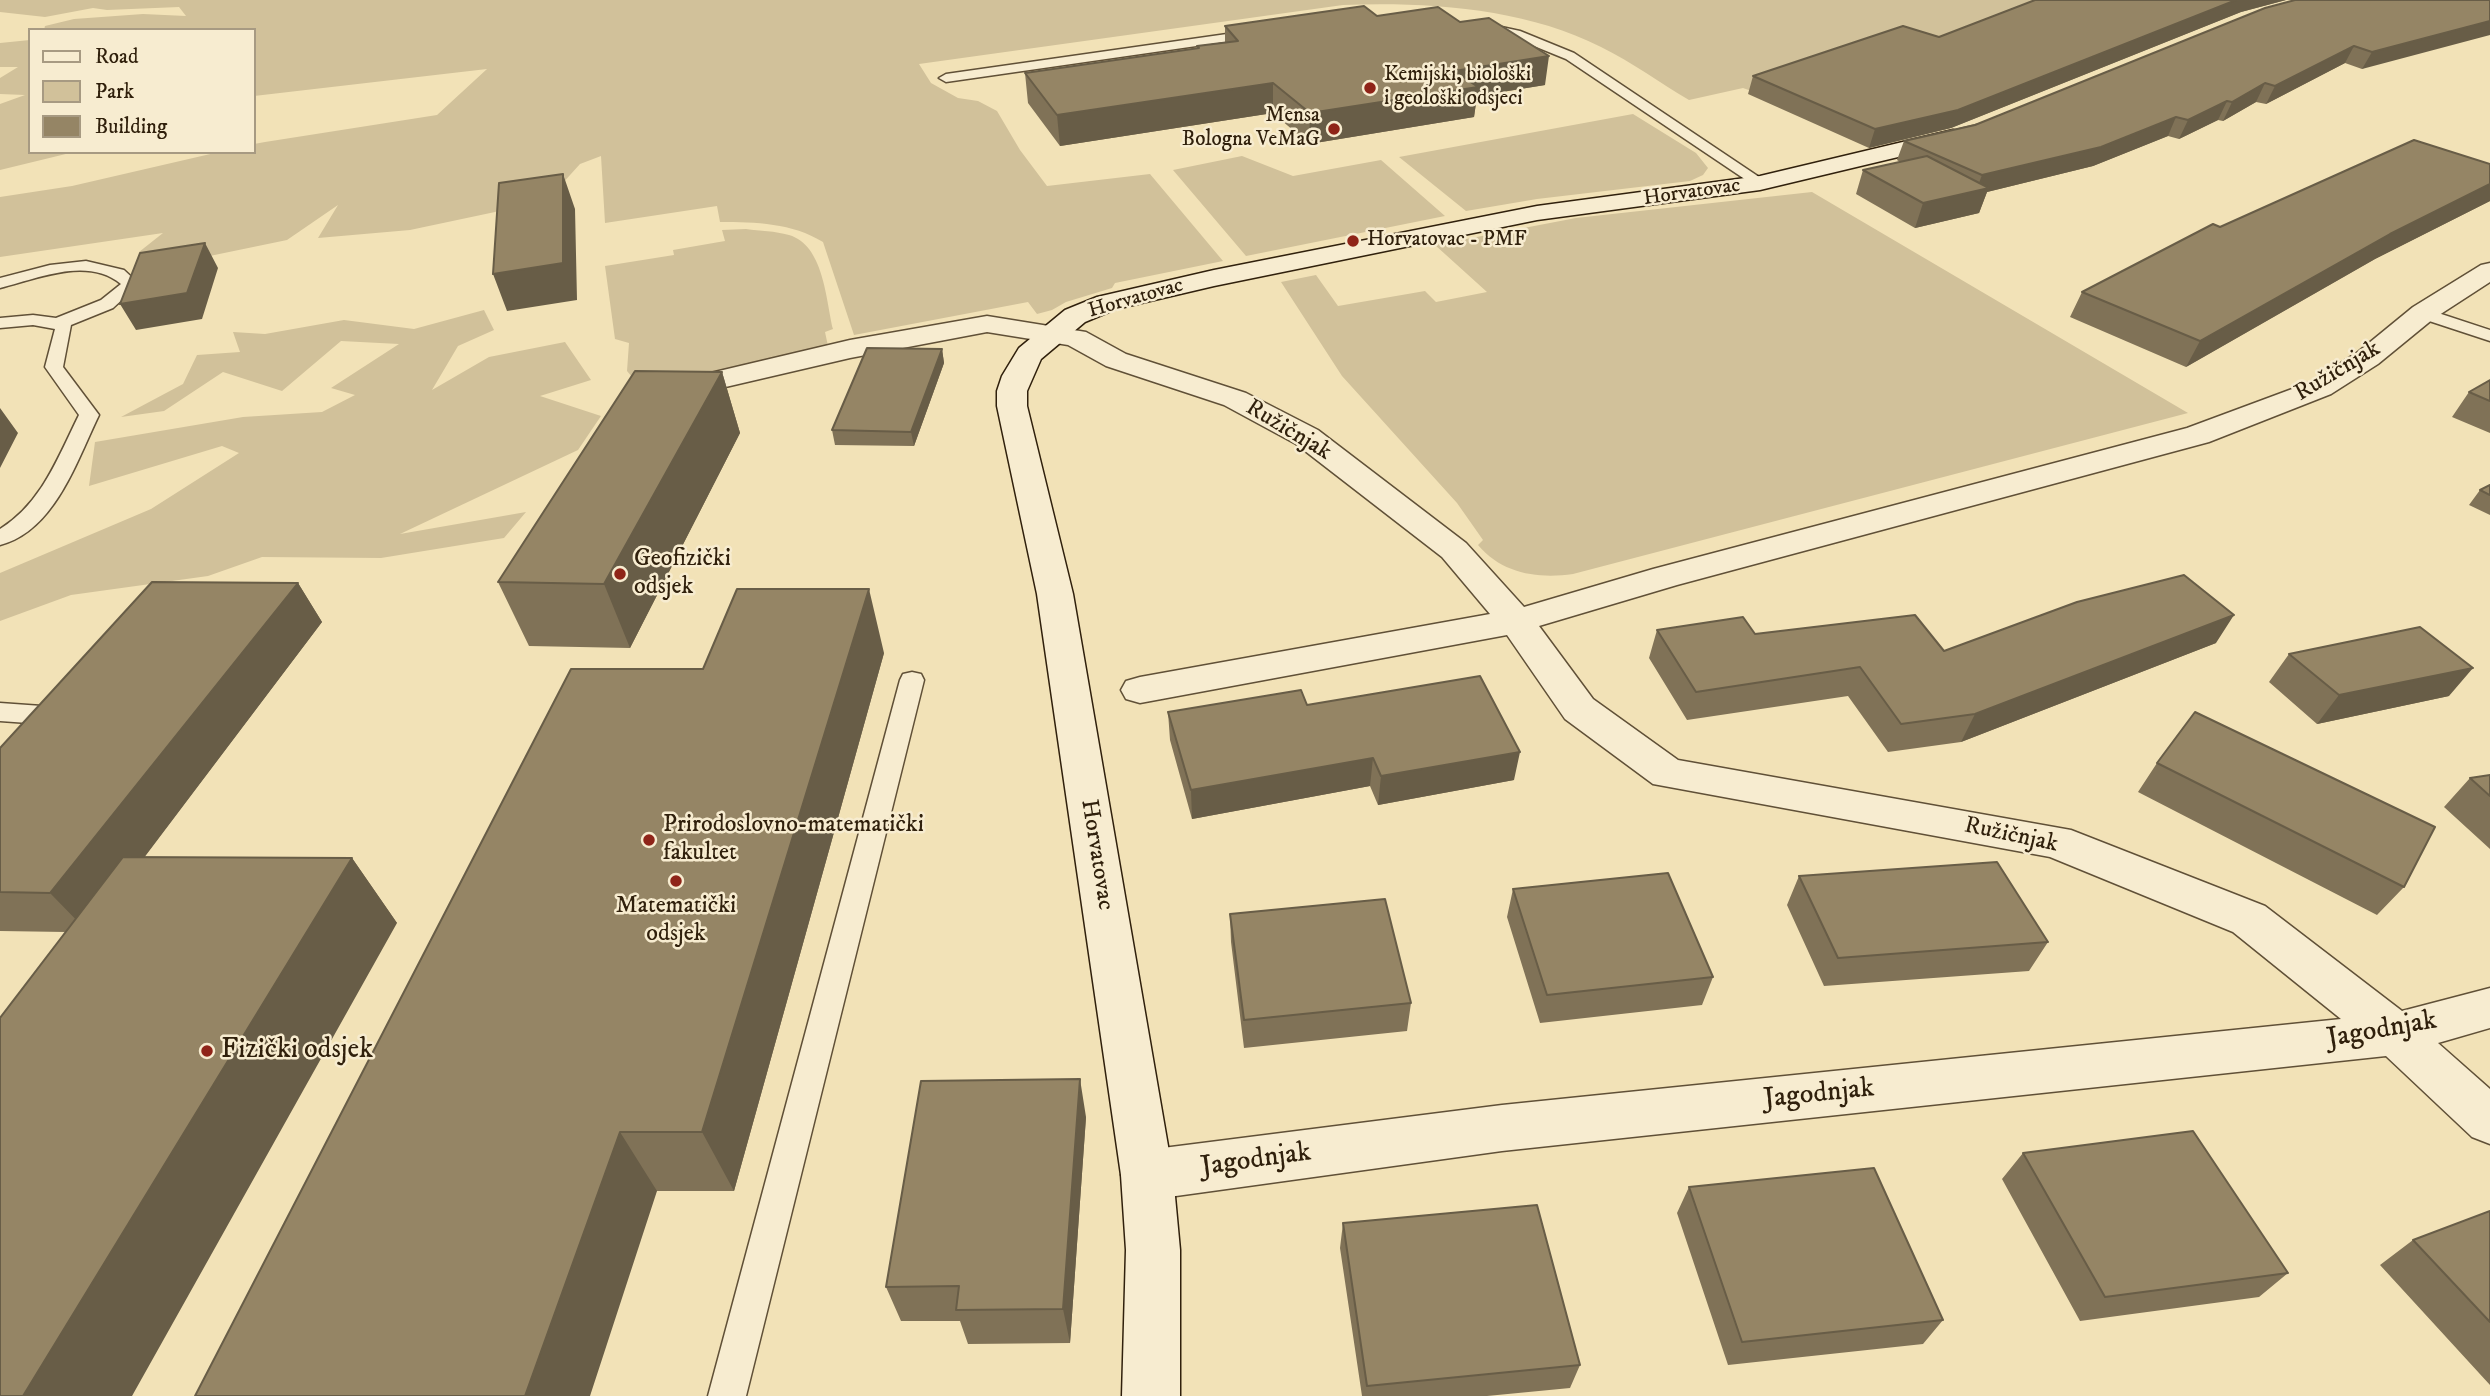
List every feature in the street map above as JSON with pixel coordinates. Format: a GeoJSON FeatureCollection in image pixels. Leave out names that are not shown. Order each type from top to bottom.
{"type":"FeatureCollection","features":[{"type":"Feature","properties":{"kind":"street","name":"Horvatovac"},"geometry":{"type":"LineString","coordinates":[[1151,1396],[1153,1250],[1147,1175],[1055,594],[1012,406],[1012,391],[1029,354],[1075,316],[1107,303],[1214,278],[1537,214],[1760,184],[1971,134]]}},
{"type":"Feature","properties":{"kind":"street","name":"Ružičnjak"},"geometry":{"type":"LineString","coordinates":[[1140,690],[1516,621],[1665,577],[2208,432],[2321,388],[2433,316],[2490,271]]}},
{"type":"Feature","properties":{"kind":"street"},"geometry":{"type":"LineString","coordinates":[[647,396],[850,349],[967,326],[987,324],[1053,332]]}},
{"type":"Feature","properties":{"kind":"street","name":"Ružičnjak"},"geometry":{"type":"LineString","coordinates":[[1053,332],[1076,338],[1116,360],[1235,399],[1307,437],[1454,550],[1516,621],[1578,709],[1668,773],[2056,842],[2249,919],[2395,1034],[2490,1121]]}},
{"type":"Feature","properties":{"kind":"street","name":"Jagodnjak"},"geometry":{"type":"LineString","coordinates":[[1147,1175],[1502,1128],[2395,1034],[2490,1008]]}},
{"type":"Feature","properties":{"kind":"lane"},"geometry":{"type":"LineString","coordinates":[[1469,24],[1516,34],[1570,56],[1760,184]]}},
{"type":"Feature","properties":{"kind":"lane"},"geometry":{"type":"LineString","coordinates":[[946,78],[1272,31]]}},
{"type":"Feature","properties":{"kind":"lane"},"geometry":{"type":"LineString","coordinates":[[0,283],[49,270],[85,266],[110,270],[131,284],[107,304],[58,324]]}},
{"type":"Feature","properties":{"kind":"lane"},"geometry":{"type":"LineString","coordinates":[[2433,316],[2490,336]]}},
{"type":"Feature","properties":{"kind":"lane"},"geometry":{"type":"LineString","coordinates":[[0,323],[26,320],[64,327],[54,367],[89,415],[46,502],[19,528],[0,538]]}},
{"type":"Feature","properties":{"kind":"lane"},"geometry":{"type":"LineString","coordinates":[[727,1396],[912,680]]}},
{"type":"Feature","properties":{"kind":"lane"},"geometry":{"type":"LineString","coordinates":[[0,712],[56,716]]}},
{"type":"Feature","properties":{"kind":"green space"},"geometry":{"type":"Polygon","coordinates":[[[0,0],[2039,0],[1788,104],[1743,88],[1689,100],[1612,53],[1571,34],[1508,16],[1475,10],[1409,5],[1343,5],[919,64],[931,83],[958,98],[978,101],[997,111],[1020,150],[1047,186],[1150,174],[1223,261],[1115,283],[1112,288],[1037,314],[1028,302],[854,335],[823,242],[786,227],[720,222],[717,206],[605,223],[601,156],[580,164],[561,185],[495,212],[410,230],[318,238],[338,205],[287,240],[142,270],[139,252],[163,233],[0,257],[0,197],[72,186],[210,154],[256,154],[256,144],[437,115],[487,69],[256,96],[256,28],[44,28],[74,19],[143,14],[186,16],[179,7],[107,10],[93,8],[45,17],[0,12],[0,0]]]}},
{"type":"Feature","properties":{"kind":"green space"},"geometry":{"type":"Polygon","coordinates":[[[28,40],[28,154],[66,154],[0,170],[0,104],[25,95],[0,94],[0,78],[18,67],[0,67],[0,43],[28,40]]]}},
{"type":"Feature","properties":{"kind":"green space"},"geometry":{"type":"Polygon","coordinates":[[[1633,114],[1696,153],[1708,168],[1703,175],[1690,181],[1537,199],[1466,211],[1399,157],[1633,114]]]}},
{"type":"Feature","properties":{"kind":"green space"},"geometry":{"type":"Polygon","coordinates":[[[1242,156],[1293,176],[1381,160],[1445,216],[1246,256],[1173,170],[1242,156]]]}},
{"type":"Feature","properties":{"kind":"green space"},"geometry":{"type":"Polygon","coordinates":[[[1812,192],[2188,413],[1573,574],[1534,575],[1498,562],[1478,545],[1483,540],[1457,503],[1342,376],[1281,282],[1316,275],[1338,306],[1425,291],[1436,302],[1487,292],[1435,245],[1576,218],[1812,192]]]}},
{"type":"Feature","properties":{"kind":"green space"},"geometry":{"type":"Polygon","coordinates":[[[746,229],[789,235],[810,250],[822,275],[833,329],[825,332],[828,346],[642,389],[627,371],[629,343],[615,339],[605,266],[674,255],[673,250],[725,241],[722,230],[746,229]]]}},
{"type":"Feature","properties":{"kind":"green space"},"geometry":{"type":"Polygon","coordinates":[[[484,310],[494,330],[458,346],[432,390],[489,357],[565,342],[591,380],[540,396],[601,416],[578,450],[400,534],[526,512],[504,538],[381,558],[262,557],[208,576],[71,595],[0,621],[0,573],[151,509],[239,453],[222,446],[89,486],[95,442],[243,417],[322,412],[355,395],[331,388],[399,344],[341,341],[282,391],[223,372],[164,411],[121,417],[183,384],[197,355],[240,352],[233,332],[265,334],[344,320],[414,329],[484,310]]]}},
{"type":"Feature","properties":{"kind":"building"},"geometry":{"type":"Polygon","coordinates":[[[2035,0],[2236,0],[1958,110],[1875,129],[1753,76],[1903,26],[1939,37],[2035,0]]]}},
{"type":"Feature","properties":{"kind":"building"},"geometry":{"type":"Polygon","coordinates":[[[2295,0],[2490,0],[2490,21],[2372,52],[2354,46],[2275,86],[2265,83],[2232,102],[2227,101],[2188,120],[2176,117],[2101,147],[1982,175],[1904,141],[1975,125],[2265,8],[2295,0]]]}},
{"type":"Feature","properties":{"kind":"building"},"geometry":{"type":"Polygon","coordinates":[[[1364,6],[1377,16],[1438,7],[1460,22],[1489,18],[1549,56],[1454,71],[1478,87],[1310,113],[1273,83],[1057,115],[1025,73],[1238,41],[1225,26],[1364,6]]]}},
{"type":"Feature","properties":{"kind":"building"},"geometry":{"type":"Polygon","coordinates":[[[2414,140],[2490,164],[2490,184],[2390,234],[2200,341],[2082,292],[2213,224],[2220,227],[2414,140]]]}},
{"type":"Feature","properties":{"kind":"building"},"geometry":{"type":"Polygon","coordinates":[[[1927,156],[1989,188],[1923,203],[1863,170],[1927,156]]]}},
{"type":"Feature","properties":{"kind":"building"},"geometry":{"type":"Polygon","coordinates":[[[563,174],[563,263],[493,274],[499,183],[563,174]]]}},
{"type":"Feature","properties":{"kind":"building"},"geometry":{"type":"Polygon","coordinates":[[[205,243],[187,293],[120,304],[140,253],[205,243]]]}},
{"type":"Feature","properties":{"kind":"building"},"geometry":{"type":"Polygon","coordinates":[[[867,348],[942,349],[911,432],[832,430],[867,348]]]}},
{"type":"Feature","properties":{"kind":"building"},"geometry":{"type":"Polygon","coordinates":[[[635,371],[722,372],[604,584],[498,582],[635,371]]]}},
{"type":"Feature","properties":{"kind":"building"},"geometry":{"type":"Polygon","coordinates":[[[2490,380],[2490,401],[2469,392],[2490,380]]]}},
{"type":"Feature","properties":{"kind":"building"},"geometry":{"type":"Polygon","coordinates":[[[2490,485],[2490,495],[2480,490],[2490,485]]]}},
{"type":"Feature","properties":{"kind":"building"},"geometry":{"type":"Polygon","coordinates":[[[2184,575],[2234,615],[1975,714],[1901,724],[1860,667],[1696,692],[1657,630],[1743,617],[1755,634],[1915,615],[1944,651],[2077,602],[2184,575]]]}},
{"type":"Feature","properties":{"kind":"building"},"geometry":{"type":"Polygon","coordinates":[[[152,582],[298,583],[50,893],[0,892],[0,748],[152,582]]]}},
{"type":"Feature","properties":{"kind":"building","name":"Matematički odsjek"},"geometry":{"type":"Polygon","coordinates":[[[737,589],[869,589],[702,1132],[620,1132],[525,1396],[195,1396],[571,669],[703,669],[737,589]]]}},
{"type":"Feature","properties":{"kind":"building"},"geometry":{"type":"Polygon","coordinates":[[[2420,627],[2473,668],[2339,695],[2289,654],[2420,627]]]}},
{"type":"Feature","properties":{"kind":"building"},"geometry":{"type":"Polygon","coordinates":[[[1480,676],[1520,752],[1381,776],[1373,758],[1191,790],[1168,712],[1301,690],[1307,705],[1480,676]]]}},
{"type":"Feature","properties":{"kind":"building"},"geometry":{"type":"Polygon","coordinates":[[[2195,712],[2435,827],[2404,887],[2157,763],[2195,712]]]}},
{"type":"Feature","properties":{"kind":"building"},"geometry":{"type":"Polygon","coordinates":[[[2490,775],[2490,796],[2470,778],[2490,775]]]}},
{"type":"Feature","properties":{"kind":"building"},"geometry":{"type":"Polygon","coordinates":[[[123,857],[352,858],[23,1396],[0,1396],[0,1018],[123,857]]]}},
{"type":"Feature","properties":{"kind":"building"},"geometry":{"type":"Polygon","coordinates":[[[1997,862],[2048,942],[1838,958],[1799,876],[1997,862]]]}},
{"type":"Feature","properties":{"kind":"building"},"geometry":{"type":"Polygon","coordinates":[[[1668,873],[1713,977],[1547,995],[1513,889],[1668,873]]]}},
{"type":"Feature","properties":{"kind":"building"},"geometry":{"type":"Polygon","coordinates":[[[1385,899],[1411,1003],[1244,1020],[1230,914],[1385,899]]]}},
{"type":"Feature","properties":{"kind":"building"},"geometry":{"type":"Polygon","coordinates":[[[1080,1079],[1063,1309],[956,1310],[959,1286],[886,1287],[921,1081],[1080,1079]]]}},
{"type":"Feature","properties":{"kind":"building"},"geometry":{"type":"Polygon","coordinates":[[[2193,1131],[2288,1273],[2105,1297],[2023,1153],[2193,1131]]]}},
{"type":"Feature","properties":{"kind":"building"},"geometry":{"type":"Polygon","coordinates":[[[1874,1168],[1943,1320],[1742,1342],[1689,1187],[1874,1168]]]}},
{"type":"Feature","properties":{"kind":"building"},"geometry":{"type":"Polygon","coordinates":[[[1537,1205],[1580,1365],[1367,1386],[1343,1223],[1537,1205]]]}},
{"type":"Feature","properties":{"kind":"building"},"geometry":{"type":"Polygon","coordinates":[[[2490,1211],[2490,1322],[2413,1240],[2490,1211]]]}},
{"type":"Feature","properties":{"kind":"place","name":"Kemijski, biološki i geološki odsjeci"},"geometry":{"type":"Point","coordinates":[1370,88]}},
{"type":"Feature","properties":{"kind":"place","name":"Mensa Bologna VeMaG"},"geometry":{"type":"Point","coordinates":[1334,129]}},
{"type":"Feature","properties":{"kind":"place","name":"Horvatovac - PMF"},"geometry":{"type":"Point","coordinates":[1353,241]}},
{"type":"Feature","properties":{"kind":"place","name":"Geofizički odsjek"},"geometry":{"type":"Point","coordinates":[620,574]}},
{"type":"Feature","properties":{"kind":"place","name":"Prirodoslovno-matematički fakultet"},"geometry":{"type":"Point","coordinates":[649,840]}},
{"type":"Feature","properties":{"kind":"place","name":"Matematički odsjek"},"geometry":{"type":"Point","coordinates":[676,881]}},
{"type":"Feature","properties":{"kind":"place","name":"Fizički odsjek"},"geometry":{"type":"Point","coordinates":[207,1051]}}]}
